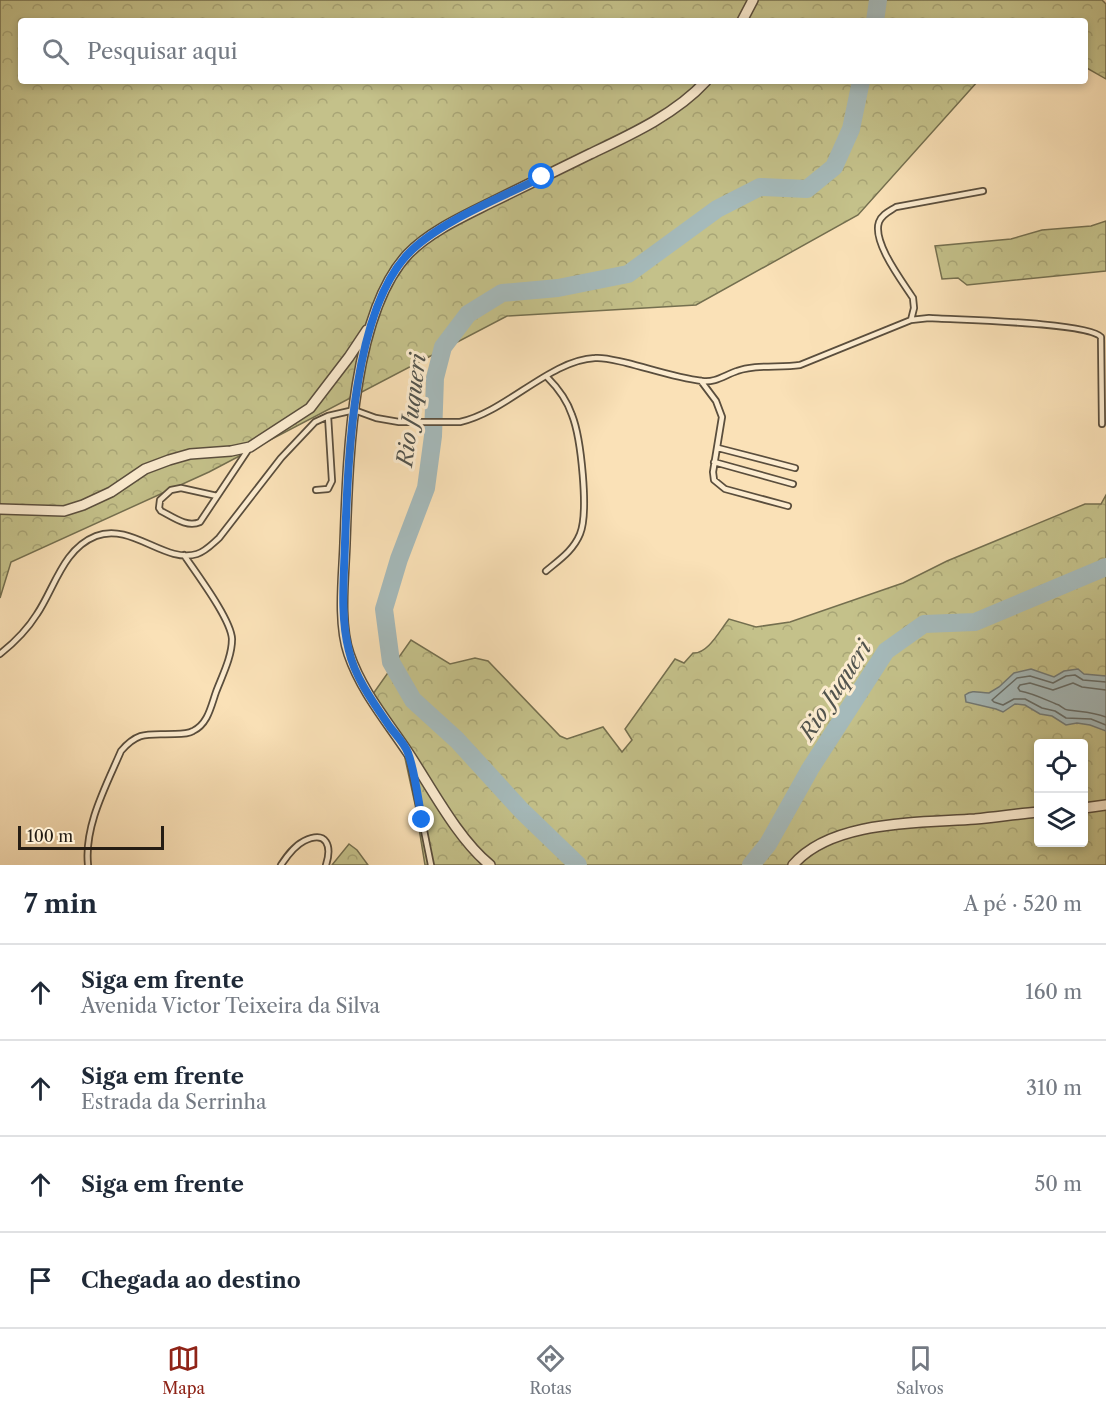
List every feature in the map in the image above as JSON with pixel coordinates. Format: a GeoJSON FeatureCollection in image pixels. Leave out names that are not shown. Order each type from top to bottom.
{"type":"FeatureCollection","features":[{"type":"Feature","properties":{"kind":"street"},"geometry":{"type":"LineString","coordinates":[[744,18],[753,0]]}},
{"type":"Feature","properties":{"kind":"street"},"geometry":{"type":"LineString","coordinates":[[490,865],[448,816],[408,752],[369,697],[349,653],[343,588],[354,410],[360,370],[382,296],[395,271],[409,254],[430,237],[464,216],[639,129],[682,102],[703,84]]}},
{"type":"Feature","properties":{"kind":"street"},"geometry":{"type":"LineString","coordinates":[[0,509],[64,511],[111,492],[145,469],[169,460],[190,454],[250,447],[310,408],[374,320]]}},
{"type":"Feature","properties":{"kind":"street"},"geometry":{"type":"LineString","coordinates":[[1088,807],[1106,805]]}},
{"type":"Feature","properties":{"kind":"street"},"geometry":{"type":"LineString","coordinates":[[793,865],[818,843],[846,834],[915,822],[1034,812]]}},
{"type":"Feature","properties":{"kind":"lane"},"geometry":{"type":"LineString","coordinates":[[911,320],[914,308],[913,298],[882,245],[878,232],[880,221],[886,213],[896,207],[982,191]]}},
{"type":"Feature","properties":{"kind":"lane"},"geometry":{"type":"LineString","coordinates":[[0,654],[23,634],[38,614],[72,553],[95,536],[116,532],[184,555],[196,554],[208,548],[219,538],[281,458],[315,422],[328,416],[354,410],[387,420],[417,423],[460,422],[479,417],[547,376],[577,362],[596,358],[701,381],[713,381],[746,369],[800,365],[911,320],[929,318],[1065,326],[1098,334],[1103,342],[1102,424]]}},
{"type":"Feature","properties":{"kind":"lane"},"geometry":{"type":"LineString","coordinates":[[546,571],[571,550],[580,533],[584,511],[578,443],[573,416],[566,400],[547,376]]}},
{"type":"Feature","properties":{"kind":"lane"},"geometry":{"type":"LineString","coordinates":[[701,381],[716,401],[722,417],[714,462],[714,480],[725,489],[788,506]]}},
{"type":"Feature","properties":{"kind":"lane"},"geometry":{"type":"LineString","coordinates":[[310,408],[315,422]]}},
{"type":"Feature","properties":{"kind":"lane"},"geometry":{"type":"LineString","coordinates":[[316,490],[328,489],[332,481],[328,416]]}},
{"type":"Feature","properties":{"kind":"lane"},"geometry":{"type":"LineString","coordinates":[[217,496],[181,488],[174,489],[160,500],[159,508],[161,511],[194,525],[200,522],[250,447]]}},
{"type":"Feature","properties":{"kind":"lane"},"geometry":{"type":"LineString","coordinates":[[718,448],[795,468]]}},
{"type":"Feature","properties":{"kind":"lane"},"geometry":{"type":"LineString","coordinates":[[714,462],[793,484]]}},
{"type":"Feature","properties":{"kind":"lane"},"geometry":{"type":"LineString","coordinates":[[88,865],[90,829],[121,751],[139,735],[194,731],[207,717],[228,662],[232,635],[226,620],[184,555]]}},
{"type":"Feature","properties":{"kind":"lane"},"geometry":{"type":"LineString","coordinates":[[408,752],[431,865]]}},
{"type":"Feature","properties":{"kind":"lane"},"geometry":{"type":"LineString","coordinates":[[280,865],[304,842],[315,838],[322,839],[329,845],[327,865]]}},
{"type":"Feature","properties":{"kind":"green space"},"geometry":{"type":"Polygon","coordinates":[[[0,0],[1102,0],[1106,4],[1106,79],[1088,69],[1088,18],[18,18],[18,84],[975,84],[858,215],[696,305],[507,316],[209,472],[11,562],[0,598],[0,0]]]}},
{"type":"Feature","properties":{"kind":"green space"},"geometry":{"type":"Polygon","coordinates":[[[1106,221],[1106,271],[967,285],[958,278],[942,279],[935,246],[1011,239],[1042,230],[1091,226],[1106,221]]]}},
{"type":"Feature","properties":{"kind":"green space"},"geometry":{"type":"Polygon","coordinates":[[[1106,495],[1106,865],[425,865],[403,749],[368,701],[411,640],[450,664],[475,658],[488,661],[560,736],[567,739],[603,727],[622,752],[632,740],[625,729],[675,659],[684,663],[693,653],[704,650],[729,619],[756,627],[790,622],[903,583],[947,561],[1085,504],[1101,504],[1106,495]]]}},
{"type":"Feature","properties":{"kind":"green space"},"geometry":{"type":"Polygon","coordinates":[[[349,844],[357,850],[368,865],[332,865],[349,844]]]}},
{"type":"Feature","properties":{"kind":"water"},"geometry":{"type":"Polygon","coordinates":[[[1031,669],[1054,677],[1064,671],[1078,669],[1084,674],[1106,676],[1106,731],[1077,723],[1066,725],[1052,716],[1040,714],[1025,705],[1015,704],[1003,712],[966,702],[965,695],[968,693],[989,693],[1014,673],[1031,669]]]}},
{"type":"Feature","properties":{"kind":"waterway","name":"Rio Juqueri"},"geometry":{"type":"LineString","coordinates":[[875,18],[878,0]]}},
{"type":"Feature","properties":{"kind":"waterway","name":"Rio Juqueri"},"geometry":{"type":"LineString","coordinates":[[578,865],[522,811],[457,740],[413,700],[391,662],[384,609],[399,559],[426,488],[433,436],[435,378],[443,347],[468,314],[502,293],[558,288],[628,274],[717,209],[760,187],[807,189],[834,167],[851,129],[860,84]]}},
{"type":"Feature","properties":{"kind":"waterway","name":"Rio Juqueri"},"geometry":{"type":"LineString","coordinates":[[751,865],[768,844],[810,769],[886,651],[924,624],[975,622],[1106,567]]}},
{"type":"Feature","properties":{"kind":"route"},"geometry":{"type":"LineString","coordinates":[[422,820],[408,752],[369,697],[349,653],[345,628],[343,588],[346,523],[354,410],[360,370],[382,296],[395,271],[409,254],[430,237],[464,216],[542,177]]}}]}
